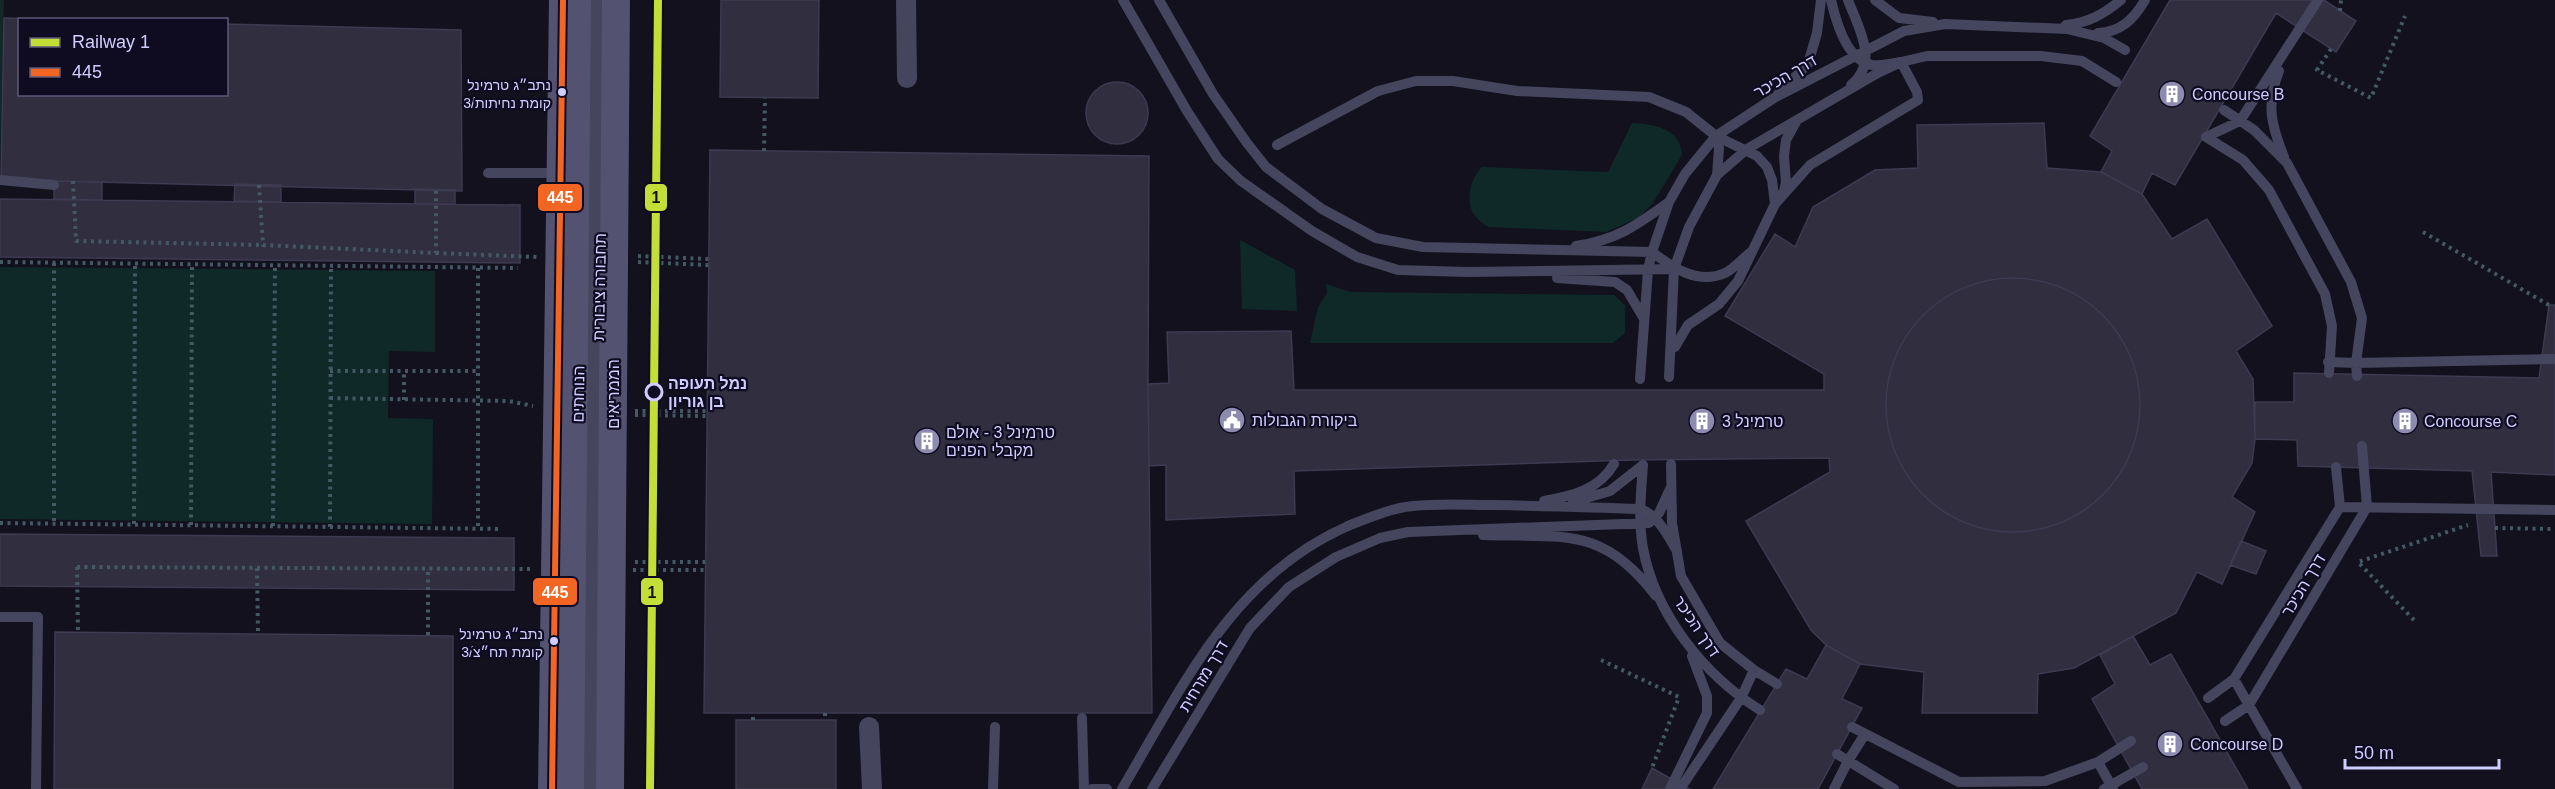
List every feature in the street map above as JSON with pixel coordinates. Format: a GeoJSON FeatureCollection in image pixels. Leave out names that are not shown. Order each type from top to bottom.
{"type":"FeatureCollection","features":[{"type":"Feature","properties":{"kind":"street"},"geometry":{"type":"LineString","coordinates":[[552,789],[563,0]]}},
{"type":"Feature","properties":{"kind":"street","name":"הנוחתים"},"geometry":{"type":"LineString","coordinates":[[575,789],[582,0]]}},
{"type":"Feature","properties":{"kind":"street","name":"תחבורה ציבורית"},"geometry":{"type":"LineString","coordinates":[[594,789],[604,566],[598,415],[601,0]]}},
{"type":"Feature","properties":{"kind":"street","name":"הממריאים"},"geometry":{"type":"LineString","coordinates":[[610,789],[604,566],[614,255],[616,0]]}},
{"type":"Feature","properties":{"kind":"street"},"geometry":{"type":"LineString","coordinates":[[620,789],[623,0]]}},
{"type":"Feature","properties":{"kind":"street"},"geometry":{"type":"LineString","coordinates":[[906,0],[907,78]]}},
{"type":"Feature","properties":{"kind":"street"},"geometry":{"type":"LineString","coordinates":[[870,727],[872,789]]}},
{"type":"Feature","properties":{"kind":"lane"},"geometry":{"type":"LineString","coordinates":[[1123,0],[1187,111],[1218,159],[1240,181],[1312,231],[1357,257],[1398,270],[1467,272],[1674,269],[1711,277],[1727,272],[1751,252]]}},
{"type":"Feature","properties":{"kind":"lane"},"geometry":{"type":"LineString","coordinates":[[1159,0],[1214,94],[1246,143],[1266,167],[1322,209],[1376,238],[1423,247],[1652,252],[1674,269]]}},
{"type":"Feature","properties":{"kind":"lane"},"geometry":{"type":"LineString","coordinates":[[1774,98],[1808,64],[1817,33],[1821,0]]}},
{"type":"Feature","properties":{"kind":"lane"},"geometry":{"type":"LineString","coordinates":[[1831,0],[1834,15],[1854,56],[1875,66],[1927,56],[2041,56],[2082,61],[2116,82]]}},
{"type":"Feature","properties":{"kind":"lane"},"geometry":{"type":"LineString","coordinates":[[1832,100],[1856,81],[1865,63],[1867,49],[1848,0]]}},
{"type":"Feature","properties":{"kind":"lane"},"geometry":{"type":"LineString","coordinates":[[1875,0],[1899,18],[1945,24]]}},
{"type":"Feature","properties":{"kind":"lane"},"geometry":{"type":"LineString","coordinates":[[2040,28],[2079,24],[2101,16],[2121,0]]}},
{"type":"Feature","properties":{"kind":"lane"},"geometry":{"type":"LineString","coordinates":[[2086,33],[2111,33],[2124,27],[2145,0]]}},
{"type":"Feature","properties":{"kind":"lane"},"geometry":{"type":"LineString","coordinates":[[2318,0],[2240,121],[2206,137],[2243,160],[2269,190],[2325,294],[2332,326],[2328,367],[2356,363],[2555,359]]}},
{"type":"Feature","properties":{"kind":"lane","name":"דרך הכיכר"},"geometry":{"type":"LineString","coordinates":[[1640,379],[1648,270],[1652,252],[1669,202],[1685,174],[1716,136],[1774,98],[1904,31],[1945,24],[2067,29],[2104,38],[2125,50]]}},
{"type":"Feature","properties":{"kind":"lane"},"geometry":{"type":"LineString","coordinates":[[2286,52],[2273,86],[2270,109],[2272,128],[2287,163],[2351,282],[2362,318],[2356,363],[2357,376]]}},
{"type":"Feature","properties":{"kind":"lane"},"geometry":{"type":"LineString","coordinates":[[1669,377],[1674,269],[1689,227],[1717,175],[1747,149],[1901,62]]}},
{"type":"Feature","properties":{"kind":"lane"},"geometry":{"type":"LineString","coordinates":[[1775,204],[1810,165],[1918,100],[1917,92],[1901,62]]}},
{"type":"Feature","properties":{"kind":"lane"},"geometry":{"type":"LineString","coordinates":[[1277,145],[1378,91],[1425,81],[1453,81],[1517,91],[1649,97],[1686,112],[1716,136],[1747,149],[1757,156],[1767,167],[1772,180],[1775,204]]}},
{"type":"Feature","properties":{"kind":"lane"},"geometry":{"type":"LineString","coordinates":[[2224,110],[2254,130],[2287,163]]}},
{"type":"Feature","properties":{"kind":"lane"},"geometry":{"type":"LineString","coordinates":[[1671,355],[1678,338],[1688,325],[1719,304],[1738,281],[1786,183],[1784,156],[1786,140],[1797,119]]}},
{"type":"Feature","properties":{"kind":"lane"},"geometry":{"type":"LineString","coordinates":[[1716,136],[1719,148],[1717,175]]}},
{"type":"Feature","properties":{"kind":"lane"},"geometry":{"type":"LineString","coordinates":[[488,173],[580,174]]}},
{"type":"Feature","properties":{"kind":"lane"},"geometry":{"type":"LineString","coordinates":[[0,180],[54,186]]}},
{"type":"Feature","properties":{"kind":"lane"},"geometry":{"type":"LineString","coordinates":[[1548,250],[1610,240],[1638,225],[1669,202]]}},
{"type":"Feature","properties":{"kind":"lane"},"geometry":{"type":"LineString","coordinates":[[1467,272],[1497,277],[1615,282],[1634,298],[1644,320]]}},
{"type":"Feature","properties":{"kind":"lane"},"geometry":{"type":"LineString","coordinates":[[2362,446],[2367,507]]}},
{"type":"Feature","properties":{"kind":"lane"},"geometry":{"type":"LineString","coordinates":[[1520,505],[1556,499],[1592,488],[1607,476],[1614,464]]}},
{"type":"Feature","properties":{"kind":"lane","name":"דרך הכיכר"},"geometry":{"type":"LineString","coordinates":[[1671,464],[1670,489],[1681,576],[1720,643],[1754,670],[1777,684]]}},
{"type":"Feature","properties":{"kind":"lane","name":"דרך הכיכר"},"geometry":{"type":"LineString","coordinates":[[1520,505],[1578,502],[1610,491],[1643,465],[1640,509],[1643,548],[1663,605],[1706,667],[1741,698],[1760,710]]}},
{"type":"Feature","properties":{"kind":"lane"},"geometry":{"type":"LineString","coordinates":[[2336,467],[2340,507],[2555,510]]}},
{"type":"Feature","properties":{"kind":"lane"},"geometry":{"type":"LineString","coordinates":[[1408,532],[1649,523],[1655,519],[1670,489]]}},
{"type":"Feature","properties":{"kind":"lane"},"geometry":{"type":"LineString","coordinates":[[1122,789],[1200,658],[1227,620],[1259,584],[1295,556],[1334,532],[1363,520],[1411,506],[1520,505],[1640,509],[1655,519],[1677,551]]}},
{"type":"Feature","properties":{"kind":"lane","name":"דרך הכיכר"},"geometry":{"type":"LineString","coordinates":[[2208,698],[2234,679],[2340,507]]}},
{"type":"Feature","properties":{"kind":"lane","name":"דרך הכיכר"},"geometry":{"type":"LineString","coordinates":[[2225,721],[2249,705],[2367,507]]}},
{"type":"Feature","properties":{"kind":"lane"},"geometry":{"type":"LineString","coordinates":[[1408,532],[1579,538],[1604,547],[1620,557],[1640,576],[1663,605]]}},
{"type":"Feature","properties":{"kind":"lane","name":"דרך מזרחית"},"geometry":{"type":"LineString","coordinates":[[1152,789],[1250,628],[1289,587],[1336,557],[1380,538],[1408,532]]}},
{"type":"Feature","properties":{"kind":"lane"},"geometry":{"type":"LineString","coordinates":[[0,617],[38,617],[36,789]]}},
{"type":"Feature","properties":{"kind":"lane"},"geometry":{"type":"LineString","coordinates":[[1670,789],[1707,713],[1707,696],[1683,636]]}},
{"type":"Feature","properties":{"kind":"lane"},"geometry":{"type":"LineString","coordinates":[[1680,789],[1741,698],[1754,670]]}},
{"type":"Feature","properties":{"kind":"lane"},"geometry":{"type":"LineString","coordinates":[[2234,679],[2297,789]]}},
{"type":"Feature","properties":{"kind":"lane"},"geometry":{"type":"LineString","coordinates":[[1082,718],[1084,789]]}},
{"type":"Feature","properties":{"kind":"lane"},"geometry":{"type":"LineString","coordinates":[[993,789],[995,727]]}},
{"type":"Feature","properties":{"kind":"lane"},"geometry":{"type":"LineString","coordinates":[[1852,727],[1959,782],[2045,781],[2098,762],[2131,741]]}},
{"type":"Feature","properties":{"kind":"lane"},"geometry":{"type":"LineString","coordinates":[[1834,789],[1865,734]]}},
{"type":"Feature","properties":{"kind":"lane"},"geometry":{"type":"LineString","coordinates":[[1837,754],[1894,789]]}},
{"type":"Feature","properties":{"kind":"lane"},"geometry":{"type":"LineString","coordinates":[[2098,762],[2109,788],[2143,767]]}},
{"type":"Feature","properties":{"kind":"lane"},"geometry":{"type":"LineString","coordinates":[[1092,789],[1107,789]]}},
{"type":"Feature","properties":{"kind":"path"},"geometry":{"type":"LineString","coordinates":[[2340,11],[2341,0]]}},
{"type":"Feature","properties":{"kind":"path"},"geometry":{"type":"LineString","coordinates":[[2331,49],[2317,70],[2371,98],[2405,16]]}},
{"type":"Feature","properties":{"kind":"path"},"geometry":{"type":"LineString","coordinates":[[764,151],[765,98]]}},
{"type":"Feature","properties":{"kind":"path"},"geometry":{"type":"LineString","coordinates":[[73,181],[76,241],[263,245],[436,253],[436,190]]}},
{"type":"Feature","properties":{"kind":"path"},"geometry":{"type":"LineString","coordinates":[[259,184],[263,245]]}},
{"type":"Feature","properties":{"kind":"path"},"geometry":{"type":"LineString","coordinates":[[2423,232],[2549,305]]}},
{"type":"Feature","properties":{"kind":"path"},"geometry":{"type":"LineString","coordinates":[[614,255],[708,259]]}},
{"type":"Feature","properties":{"kind":"path"},"geometry":{"type":"LineString","coordinates":[[0,262],[518,268]]}},
{"type":"Feature","properties":{"kind":"path"},"geometry":{"type":"LineString","coordinates":[[54,263],[54,524]]}},
{"type":"Feature","properties":{"kind":"path"},"geometry":{"type":"LineString","coordinates":[[134,524],[135,264]]}},
{"type":"Feature","properties":{"kind":"path"},"geometry":{"type":"LineString","coordinates":[[191,525],[192,264]]}},
{"type":"Feature","properties":{"kind":"path"},"geometry":{"type":"LineString","coordinates":[[273,526],[275,265]]}},
{"type":"Feature","properties":{"kind":"path"},"geometry":{"type":"LineString","coordinates":[[330,527],[331,266]]}},
{"type":"Feature","properties":{"kind":"path"},"geometry":{"type":"LineString","coordinates":[[478,268],[478,529]]}},
{"type":"Feature","properties":{"kind":"path"},"geometry":{"type":"LineString","coordinates":[[330,371],[478,371]]}},
{"type":"Feature","properties":{"kind":"path"},"geometry":{"type":"LineString","coordinates":[[404,371],[404,400]]}},
{"type":"Feature","properties":{"kind":"path"},"geometry":{"type":"LineString","coordinates":[[330,398],[508,401]]}},
{"type":"Feature","properties":{"kind":"path"},"geometry":{"type":"LineString","coordinates":[[598,415],[706,416]]}},
{"type":"Feature","properties":{"kind":"path"},"geometry":{"type":"LineString","coordinates":[[2414,620],[2358,562],[2477,522]]}},
{"type":"Feature","properties":{"kind":"path"},"geometry":{"type":"LineString","coordinates":[[0,523],[502,529]]}},
{"type":"Feature","properties":{"kind":"path"},"geometry":{"type":"LineString","coordinates":[[2495,528],[2555,529]]}},
{"type":"Feature","properties":{"kind":"path"},"geometry":{"type":"LineString","coordinates":[[604,566],[705,562]]}},
{"type":"Feature","properties":{"kind":"path"},"geometry":{"type":"LineString","coordinates":[[604,566],[705,570]]}},
{"type":"Feature","properties":{"kind":"path"},"geometry":{"type":"LineString","coordinates":[[78,633],[76,567],[540,569]]}},
{"type":"Feature","properties":{"kind":"path"},"geometry":{"type":"LineString","coordinates":[[257,568],[258,634]]}},
{"type":"Feature","properties":{"kind":"path"},"geometry":{"type":"LineString","coordinates":[[428,569],[428,636]]}},
{"type":"Feature","properties":{"kind":"path"},"geometry":{"type":"LineString","coordinates":[[1601,660],[1679,697],[1652,768]]}},
{"type":"Feature","properties":{"kind":"path"},"geometry":{"type":"LineString","coordinates":[[753,713],[753,720]]}},
{"type":"Feature","properties":{"kind":"path"},"geometry":{"type":"LineString","coordinates":[[825,713],[825,720]]}},
{"type":"Feature","properties":{"kind":"green space"},"geometry":{"type":"Polygon","coordinates":[[[0,0],[4,0],[0,168],[0,0]]]}},
{"type":"Feature","properties":{"kind":"green space"},"geometry":{"type":"Polygon","coordinates":[[[1632,123],[1657,126],[1671,133],[1677,139],[1682,155],[1653,203],[1638,218],[1606,232],[1488,227],[1472,212],[1470,191],[1474,178],[1482,167],[1608,172],[1632,123]]]}},
{"type":"Feature","properties":{"kind":"green space"},"geometry":{"type":"Polygon","coordinates":[[[1240,240],[1295,270],[1297,311],[1242,309],[1240,240]]]}},
{"type":"Feature","properties":{"kind":"green space"},"geometry":{"type":"Polygon","coordinates":[[[0,267],[435,271],[435,352],[389,351],[388,418],[433,419],[432,524],[0,519],[0,267]]]}},
{"type":"Feature","properties":{"kind":"green space"},"geometry":{"type":"Polygon","coordinates":[[[1326,284],[1350,292],[1614,295],[1625,305],[1625,333],[1613,343],[1310,343],[1318,307],[1327,293],[1326,284]]]}},
{"type":"Feature","properties":{"kind":"building"},"geometry":{"type":"Polygon","coordinates":[[[721,0],[819,0],[818,98],[720,97],[721,0]]]}},
{"type":"Feature","properties":{"kind":"building","name":"Concourse B"},"geometry":{"type":"Polygon","coordinates":[[[2170,0],[2324,0],[2356,21],[2336,52],[2276,13],[2175,185],[2152,173],[2142,194],[2101,172],[2112,151],[2090,136],[2170,0]]]}},
{"type":"Feature","properties":{"kind":"building"},"geometry":{"type":"Polygon","coordinates":[[[4,18],[18,18],[18,96],[228,96],[228,24],[461,30],[462,191],[54,181],[1,176],[4,18]]]}},
{"type":"Feature","properties":{"kind":"building"},"geometry":{"type":"Polygon","coordinates":[[[1111,82],[1123,82],[1139,91],[1146,101],[1148,113],[1146,125],[1139,135],[1123,144],[1111,144],[1100,139],[1091,130],[1086,119],[1086,107],[1091,96],[1100,87],[1111,82]]]}},
{"type":"Feature","properties":{"kind":"building","name":"טרמינל 3"},"geometry":{"type":"Polygon","coordinates":[[[2044,123],[2047,168],[2101,172],[2142,194],[2172,239],[2207,219],[2272,326],[2236,351],[2253,379],[2255,439],[2252,463],[2232,497],[2255,512],[2222,584],[2197,572],[2176,613],[2074,668],[2038,674],[2037,713],[1922,713],[1924,672],[1860,664],[1826,645],[1811,630],[1746,521],[1830,472],[1829,458],[1632,460],[1294,471],[1295,514],[1166,520],[1166,465],[1149,466],[1148,384],[1169,383],[1167,332],[1291,331],[1294,390],[1824,390],[1824,374],[1725,316],[1775,234],[1795,247],[1813,207],[1875,170],[1918,168],[1917,125],[2044,123]]]}},
{"type":"Feature","properties":{"kind":"building","name":"טרמינל 3 - אולם מקבלי הפנים"},"geometry":{"type":"Polygon","coordinates":[[[710,150],[1149,156],[1148,384],[1152,713],[704,713],[710,150]]]}},
{"type":"Feature","properties":{"kind":"building"},"geometry":{"type":"Polygon","coordinates":[[[54,181],[102,182],[102,200],[54,199],[54,181]]]}},
{"type":"Feature","properties":{"kind":"building"},"geometry":{"type":"Polygon","coordinates":[[[235,184],[281,185],[281,202],[234,201],[235,184]]]}},
{"type":"Feature","properties":{"kind":"building"},"geometry":{"type":"Polygon","coordinates":[[[415,189],[455,190],[455,204],[415,204],[415,189]]]}},
{"type":"Feature","properties":{"kind":"building"},"geometry":{"type":"Polygon","coordinates":[[[0,199],[520,205],[520,263],[0,257],[0,199]]]}},
{"type":"Feature","properties":{"kind":"building"},"geometry":{"type":"Polygon","coordinates":[[[2013,278],[2050,283],[2084,299],[2103,315],[2119,334],[2135,368],[2140,405],[2135,442],[2119,476],[2103,495],[2084,511],[2050,527],[2013,532],[1976,527],[1942,511],[1923,495],[1907,476],[1891,442],[1886,405],[1891,368],[1907,334],[1923,315],[1942,299],[1976,283],[2013,278]]]}},
{"type":"Feature","properties":{"kind":"building","name":"Concourse C"},"geometry":{"type":"Polygon","coordinates":[[[2549,305],[2555,305],[2555,475],[2491,472],[2497,556],[2481,556],[2472,471],[2298,466],[2297,440],[2255,439],[2255,402],[2294,402],[2294,373],[2539,378],[2549,305]]]}},
{"type":"Feature","properties":{"kind":"building"},"geometry":{"type":"Polygon","coordinates":[[[0,534],[514,538],[514,590],[0,586],[0,534]]]}},
{"type":"Feature","properties":{"kind":"building"},"geometry":{"type":"Polygon","coordinates":[[[2241,541],[2266,551],[2256,574],[2230,565],[2241,541]]]}},
{"type":"Feature","properties":{"kind":"building"},"geometry":{"type":"Polygon","coordinates":[[[55,632],[453,636],[453,789],[54,789],[55,632]]]}},
{"type":"Feature","properties":{"kind":"building","name":"Concourse D"},"geometry":{"type":"Polygon","coordinates":[[[2133,636],[2150,665],[2171,654],[2248,789],[2142,789],[2092,699],[2115,684],[2100,655],[2133,636]]]}},
{"type":"Feature","properties":{"kind":"building"},"geometry":{"type":"Polygon","coordinates":[[[1826,645],[1860,664],[1842,699],[1862,708],[1818,789],[1713,789],[1786,669],[1807,679],[1826,645]]]}},
{"type":"Feature","properties":{"kind":"building"},"geometry":{"type":"Polygon","coordinates":[[[736,720],[836,720],[836,789],[736,789],[736,720]]]}},
{"type":"Feature","properties":{"kind":"building"},"geometry":{"type":"Polygon","coordinates":[[[1652,768],[1689,789],[1642,789],[1652,768]]]}},
{"type":"Feature","properties":{"kind":"rail line","name":"1"},"geometry":{"type":"LineString","coordinates":[[650,789],[658,0]]}},
{"type":"Feature","properties":{"kind":"transit line","name":"445"},"geometry":{"type":"LineString","coordinates":[[552,789],[563,0]]}},
{"type":"Feature","properties":{"kind":"place","name":"נתב״ג טרמינל 3/קומת נחיתות"},"geometry":{"type":"Point","coordinates":[562,92]}},
{"type":"Feature","properties":{"kind":"place","name":"Concourse B"},"geometry":{"type":"Point","coordinates":[2172,94]}},
{"type":"Feature","properties":{"kind":"place","name":"נמל תעופה בן גוריון"},"geometry":{"type":"Point","coordinates":[654,392]}},
{"type":"Feature","properties":{"kind":"place","name":"ביקורת הגבולות"},"geometry":{"type":"Point","coordinates":[1232,420]}},
{"type":"Feature","properties":{"kind":"place","name":"טרמינל 3"},"geometry":{"type":"Point","coordinates":[1702,421]}},
{"type":"Feature","properties":{"kind":"place","name":"Concourse C"},"geometry":{"type":"Point","coordinates":[2405,421]}},
{"type":"Feature","properties":{"kind":"place","name":"טרמינל 3 - אולם מקבלי הפנים"},"geometry":{"type":"Point","coordinates":[927,441]}},
{"type":"Feature","properties":{"kind":"place","name":"נתב״ג טרמינל 3/קומת תח״צ"},"geometry":{"type":"Point","coordinates":[554,641]}},
{"type":"Feature","properties":{"kind":"place","name":"Concourse D"},"geometry":{"type":"Point","coordinates":[2170,744]}}]}
